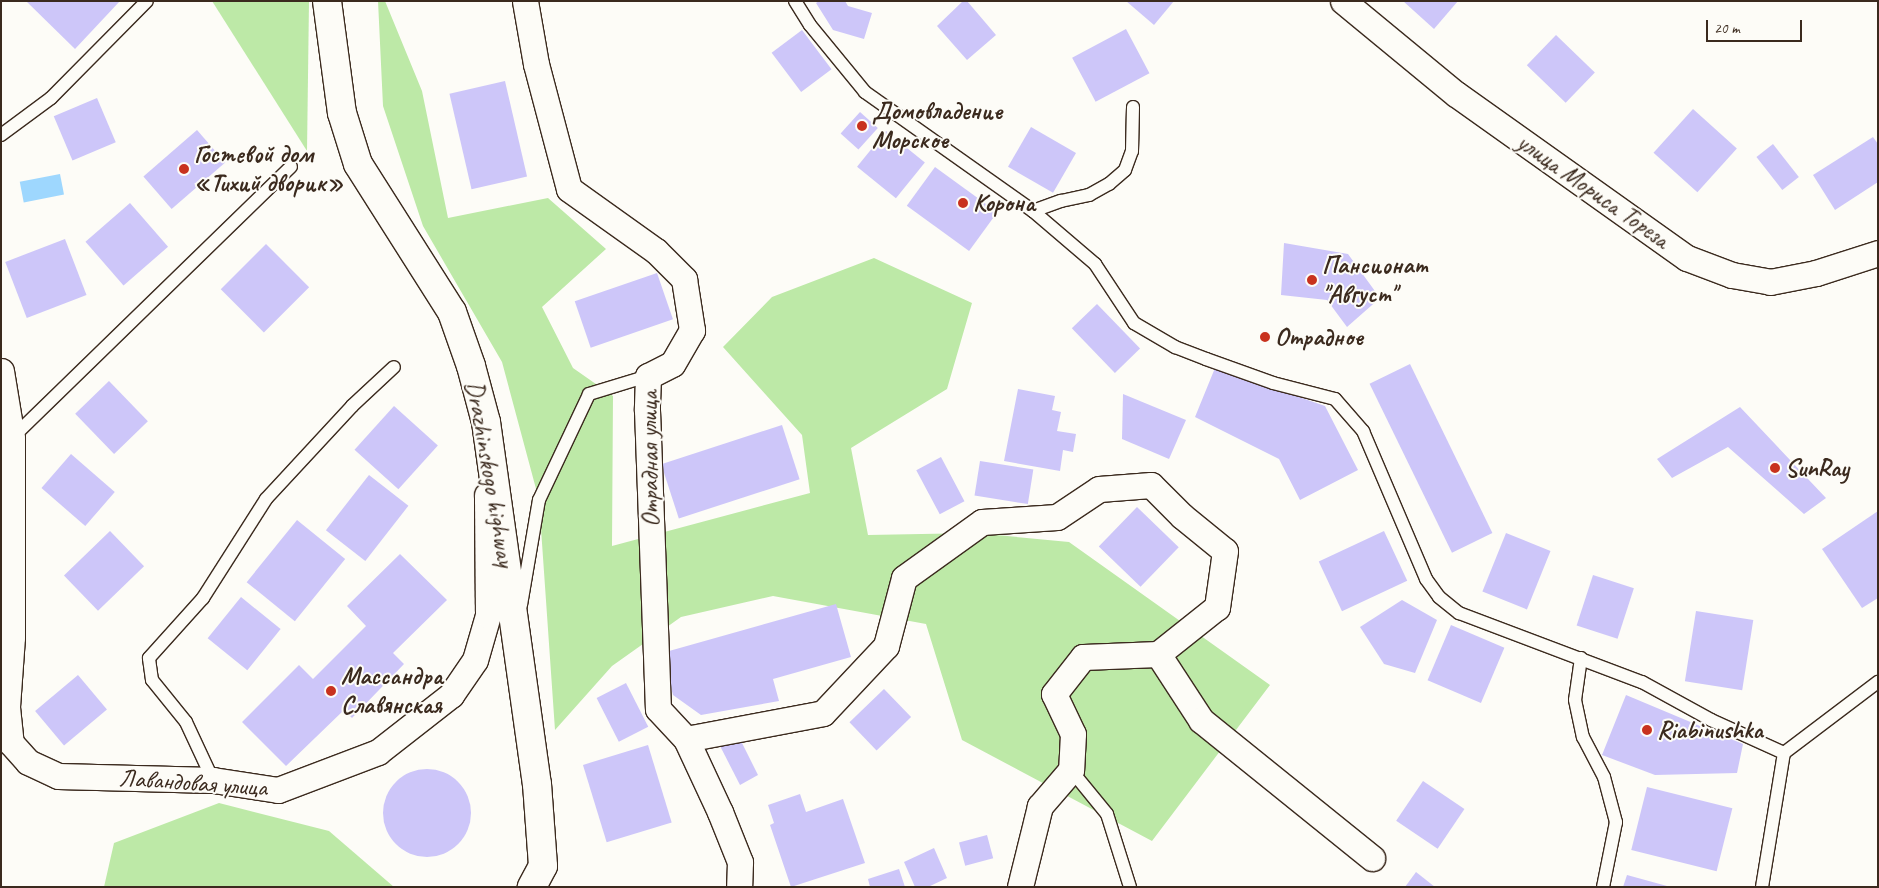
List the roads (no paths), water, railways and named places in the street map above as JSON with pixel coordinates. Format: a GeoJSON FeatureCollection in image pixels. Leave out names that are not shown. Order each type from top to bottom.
{"type":"FeatureCollection","features":[{"type":"Feature","properties":{"kind":"main road","name":"Drazhinskogo highway"},"geometry":{"type":"LineString","coordinates":[[328,2],[342,112],[358,164],[452,312],[472,366],[486,422],[537,784],[542,866],[532,887]]}},
{"type":"Feature","properties":{"kind":"street","name":"Отрадная улица"},"geometry":{"type":"LineString","coordinates":[[524,1],[536,64],[569,189],[656,251],[684,280],[692,330],[672,364],[648,376],[647,410],[658,709],[686,739],[720,812],[740,862],[739,887]]}},
{"type":"Feature","properties":{"kind":"street","name":"улица Мориса Тореза"},"geometry":{"type":"LineString","coordinates":[[1343,1],[1456,94],[1687,258],[1732,275],[1770,282],[1816,273],[1878,253]]}},
{"type":"Feature","properties":{"kind":"street","name":"Лавандовая улица"},"geometry":{"type":"LineString","coordinates":[[1,371],[12,438],[12,637],[6,707],[11,743],[28,762],[58,776],[213,780],[278,790],[304,782],[378,752],[451,695],[475,660],[488,615],[486,422]]}},
{"type":"Feature","properties":{"kind":"street"},"geometry":{"type":"LineString","coordinates":[[686,739],[823,713],[886,646],[904,578],[982,522],[1057,517],[1099,489],[1151,485],[1182,516],[1225,551],[1217,607],[1158,654],[1084,657],[1054,694],[1073,734],[1071,770],[1040,806],[1020,887]]}},
{"type":"Feature","properties":{"kind":"street"},"geometry":{"type":"LineString","coordinates":[[1158,654],[1201,720],[1372,858]]}},
{"type":"Feature","properties":{"kind":"lane"},"geometry":{"type":"LineString","coordinates":[[1,135],[51,98],[147,1]]}},
{"type":"Feature","properties":{"kind":"lane"},"geometry":{"type":"LineString","coordinates":[[795,1],[810,25],[866,92],[1033,211],[1094,264],[1134,324],[1175,347],[1206,359],[1273,383],[1335,399],[1363,431],[1426,579],[1439,597],[1459,613],[1642,682],[1711,720],[1784,753]]}},
{"type":"Feature","properties":{"kind":"lane"},"geometry":{"type":"LineString","coordinates":[[1033,211],[1062,201],[1089,196],[1109,184],[1125,170],[1132,151],[1133,107]]}},
{"type":"Feature","properties":{"kind":"lane"},"geometry":{"type":"LineString","coordinates":[[12,438],[291,167]]}},
{"type":"Feature","properties":{"kind":"lane"},"geometry":{"type":"LineString","coordinates":[[213,780],[186,722],[152,680],[149,658],[203,598],[266,499],[352,406],[394,366]]}},
{"type":"Feature","properties":{"kind":"lane"},"geometry":{"type":"LineString","coordinates":[[516,634],[539,500],[589,394],[648,376]]}},
{"type":"Feature","properties":{"kind":"lane"},"geometry":{"type":"LineString","coordinates":[[1581,658],[1575,700],[1583,737],[1604,777],[1616,822],[1602,887]]}},
{"type":"Feature","properties":{"kind":"lane"},"geometry":{"type":"LineString","coordinates":[[1762,887],[1784,753],[1878,682]]}},
{"type":"Feature","properties":{"kind":"lane"},"geometry":{"type":"LineString","coordinates":[[1071,770],[1107,814],[1130,887]]}},
{"type":"Feature","properties":{"kind":"water"},"geometry":{"type":"Polygon","coordinates":[[[60,174],[64,195],[24,202],[20,182],[60,174]]]}},
{"type":"Feature","properties":{"kind":"place","name":"Домовладение Морское"},"geometry":{"type":"Point","coordinates":[862,126]}},
{"type":"Feature","properties":{"kind":"place","name":"Гостевой дом «Тихий дворик»"},"geometry":{"type":"Point","coordinates":[184,169]}},
{"type":"Feature","properties":{"kind":"place","name":"Корона"},"geometry":{"type":"Point","coordinates":[963,203]}},
{"type":"Feature","properties":{"kind":"place","name":"Пансионат \"Август\""},"geometry":{"type":"Point","coordinates":[1312,280]}},
{"type":"Feature","properties":{"kind":"place","name":"Отрадное"},"geometry":{"type":"Point","coordinates":[1265,337]}},
{"type":"Feature","properties":{"kind":"place","name":"SunRay"},"geometry":{"type":"Point","coordinates":[1775,468]}},
{"type":"Feature","properties":{"kind":"place","name":"Массандра Славянская"},"geometry":{"type":"Point","coordinates":[331,691]}},
{"type":"Feature","properties":{"kind":"place","name":"Riabinushka"},"geometry":{"type":"Point","coordinates":[1647,730]}}]}
